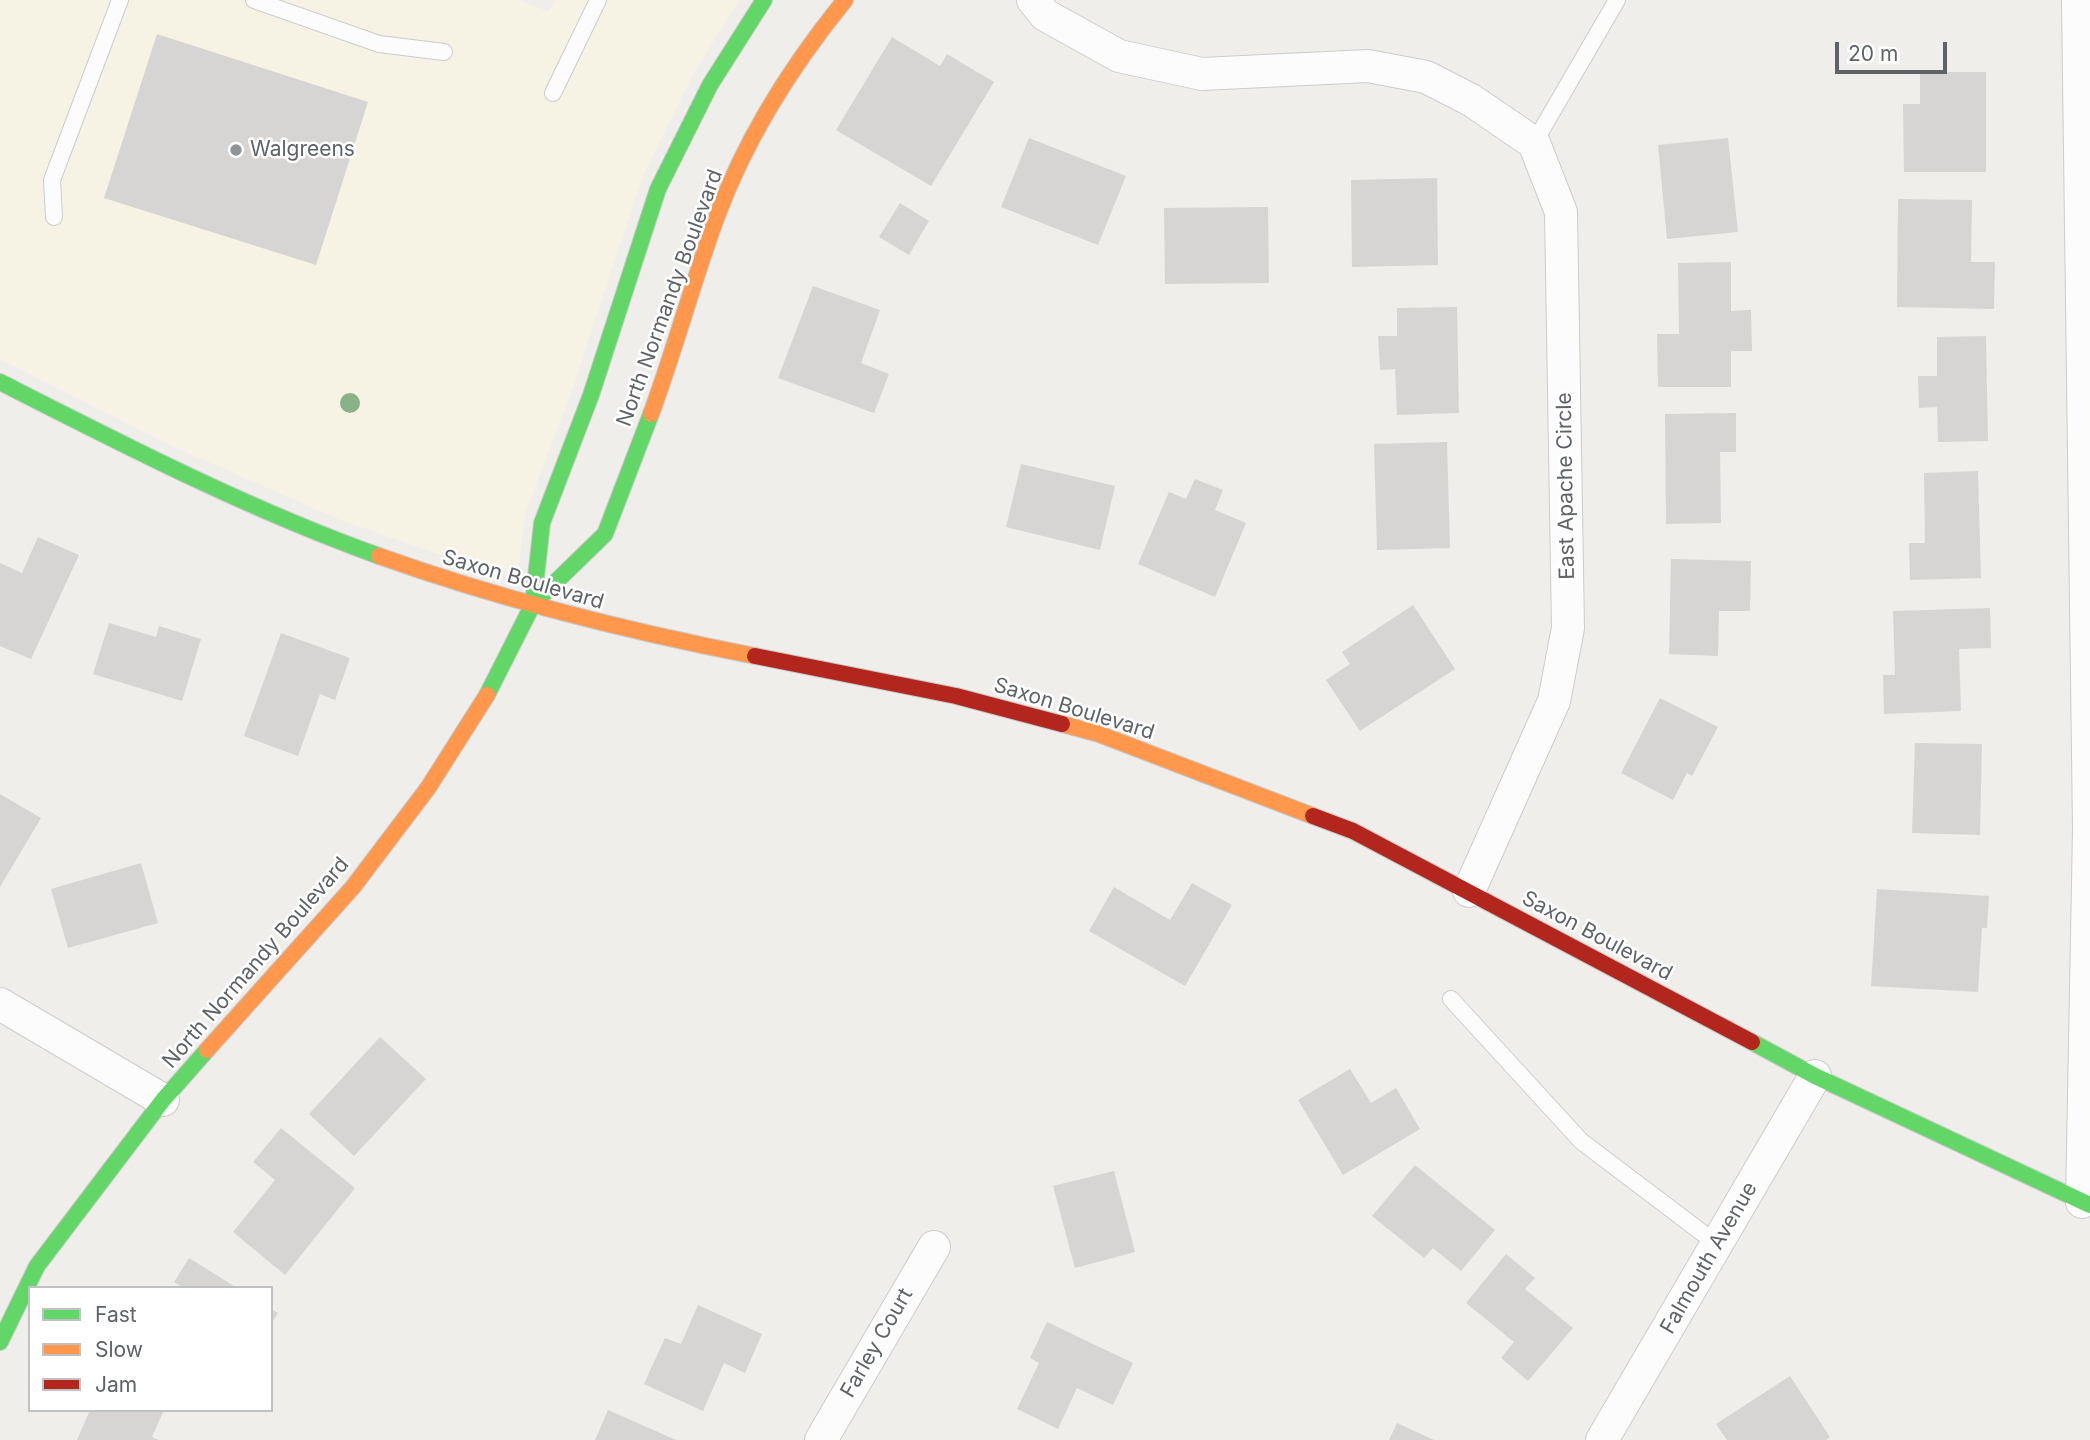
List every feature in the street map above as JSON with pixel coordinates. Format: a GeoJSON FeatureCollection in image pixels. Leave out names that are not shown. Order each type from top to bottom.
{"type":"FeatureCollection","features":[{"type":"Feature","properties":{"kind":"street","name":"North Normandy Boulevard"},"geometry":{"type":"LineString","coordinates":[[533,604],[542,523],[591,396],[658,189],[710,85],[764,0]]}},
{"type":"Feature","properties":{"kind":"street","name":"North Normandy Boulevard"},"geometry":{"type":"LineString","coordinates":[[0,1342],[37,1266],[163,1100],[353,887],[428,788],[488,693],[533,604],[605,534],[652,411],[718,214],[746,151],[788,78],[818,33],[845,0]]}},
{"type":"Feature","properties":{"kind":"street"},"geometry":{"type":"LineString","coordinates":[[1033,0],[1045,15],[1119,56],[1202,74],[1368,66],[1426,77],[1471,100],[1534,143]]}},
{"type":"Feature","properties":{"kind":"street"},"geometry":{"type":"LineString","coordinates":[[2078,0],[2090,829],[2086,1203]]}},
{"type":"Feature","properties":{"kind":"street","name":"East Apache Circle"},"geometry":{"type":"LineString","coordinates":[[1468,891],[1554,701],[1568,628],[1561,212],[1534,143]]}},
{"type":"Feature","properties":{"kind":"street","name":"Saxon Boulevard"},"geometry":{"type":"LineString","coordinates":[[0,382],[174,470],[329,538],[426,573],[621,630],[956,696],[1099,734],[1353,831],[1815,1076],[2086,1203]]}},
{"type":"Feature","properties":{"kind":"street"},"geometry":{"type":"LineString","coordinates":[[0,1004],[163,1100]]}},
{"type":"Feature","properties":{"kind":"street","name":"Falmouth Avenue"},"geometry":{"type":"LineString","coordinates":[[1602,1440],[1815,1076]]}},
{"type":"Feature","properties":{"kind":"street","name":"Farley Court"},"geometry":{"type":"LineString","coordinates":[[821,1440],[934,1247]]}},
{"type":"Feature","properties":{"kind":"lane"},"geometry":{"type":"LineString","coordinates":[[54,217],[52,180],[120,0]]}},
{"type":"Feature","properties":{"kind":"lane"},"geometry":{"type":"LineString","coordinates":[[254,0],[379,44],[444,52]]}},
{"type":"Feature","properties":{"kind":"lane"},"geometry":{"type":"LineString","coordinates":[[553,93],[598,0]]}},
{"type":"Feature","properties":{"kind":"lane"},"geometry":{"type":"LineString","coordinates":[[1534,143],[1617,0]]}},
{"type":"Feature","properties":{"kind":"lane"},"geometry":{"type":"LineString","coordinates":[[1451,999],[1581,1141],[1717,1244]]}},
{"type":"Feature","properties":{"kind":"shaded area"},"geometry":{"type":"Polygon","coordinates":[[[0,0],[519,0],[549,12],[555,0],[739,0],[693,74],[642,178],[573,387],[525,514],[517,577],[432,552],[336,518],[181,450],[0,359],[0,0]]]}},
{"type":"Feature","properties":{"kind":"building","name":"Walgreens"},"geometry":{"type":"Polygon","coordinates":[[[157,34],[368,102],[316,265],[104,198],[157,34]]]}},
{"type":"Feature","properties":{"kind":"building"},"geometry":{"type":"Polygon","coordinates":[[[892,37],[940,66],[947,54],[994,82],[931,186],[836,130],[892,37]]]}},
{"type":"Feature","properties":{"kind":"building"},"geometry":{"type":"Polygon","coordinates":[[[1920,72],[1986,72],[1986,172],[1904,172],[1903,104],[1920,104],[1920,72]]]}},
{"type":"Feature","properties":{"kind":"building"},"geometry":{"type":"Polygon","coordinates":[[[1029,138],[1126,176],[1098,245],[1001,207],[1029,138]]]}},
{"type":"Feature","properties":{"kind":"building"},"geometry":{"type":"Polygon","coordinates":[[[1728,138],[1738,232],[1667,239],[1658,145],[1728,138]]]}},
{"type":"Feature","properties":{"kind":"building"},"geometry":{"type":"Polygon","coordinates":[[[1437,178],[1438,265],[1352,267],[1351,180],[1437,178]]]}},
{"type":"Feature","properties":{"kind":"building"},"geometry":{"type":"Polygon","coordinates":[[[1898,199],[1972,200],[1971,262],[1995,262],[1994,309],[1897,307],[1898,199]]]}},
{"type":"Feature","properties":{"kind":"building"},"geometry":{"type":"Polygon","coordinates":[[[900,203],[929,221],[909,255],[879,237],[900,203]]]}},
{"type":"Feature","properties":{"kind":"building"},"geometry":{"type":"Polygon","coordinates":[[[1268,207],[1269,283],[1165,284],[1164,208],[1268,207]]]}},
{"type":"Feature","properties":{"kind":"building"},"geometry":{"type":"Polygon","coordinates":[[[1731,262],[1731,311],[1751,310],[1752,351],[1731,351],[1731,387],[1658,387],[1657,334],[1679,334],[1678,263],[1731,262]]]}},
{"type":"Feature","properties":{"kind":"building"},"geometry":{"type":"Polygon","coordinates":[[[813,286],[880,310],[861,363],[889,374],[874,413],[778,378],[813,286]]]}},
{"type":"Feature","properties":{"kind":"building"},"geometry":{"type":"Polygon","coordinates":[[[1457,307],[1459,413],[1397,415],[1395,369],[1380,370],[1378,336],[1397,336],[1397,308],[1457,307]]]}},
{"type":"Feature","properties":{"kind":"building"},"geometry":{"type":"Polygon","coordinates":[[[1986,336],[1988,441],[1938,442],[1937,407],[1919,408],[1918,376],[1937,376],[1937,337],[1986,336]]]}},
{"type":"Feature","properties":{"kind":"building"},"geometry":{"type":"Polygon","coordinates":[[[1736,413],[1736,452],[1720,452],[1721,523],[1666,524],[1665,414],[1736,413]]]}},
{"type":"Feature","properties":{"kind":"building"},"geometry":{"type":"Polygon","coordinates":[[[1447,442],[1450,548],[1377,550],[1374,444],[1447,442]]]}},
{"type":"Feature","properties":{"kind":"building"},"geometry":{"type":"Polygon","coordinates":[[[1021,464],[1115,486],[1100,550],[1006,527],[1021,464]]]}},
{"type":"Feature","properties":{"kind":"building"},"geometry":{"type":"Polygon","coordinates":[[[1978,471],[1981,578],[1910,580],[1909,543],[1925,543],[1924,473],[1978,471]]]}},
{"type":"Feature","properties":{"kind":"building"},"geometry":{"type":"Polygon","coordinates":[[[1195,479],[1223,490],[1215,510],[1246,523],[1215,597],[1138,564],[1169,492],[1186,499],[1195,479]]]}},
{"type":"Feature","properties":{"kind":"building"},"geometry":{"type":"Polygon","coordinates":[[[38,537],[79,555],[31,659],[0,646],[0,563],[22,573],[38,537]]]}},
{"type":"Feature","properties":{"kind":"building"},"geometry":{"type":"Polygon","coordinates":[[[1671,559],[1751,561],[1750,611],[1719,611],[1718,656],[1669,654],[1671,559]]]}},
{"type":"Feature","properties":{"kind":"building"},"geometry":{"type":"Polygon","coordinates":[[[1413,605],[1455,669],[1360,731],[1326,680],[1350,664],[1342,652],[1413,605]]]}},
{"type":"Feature","properties":{"kind":"building"},"geometry":{"type":"Polygon","coordinates":[[[1990,608],[1991,648],[1959,649],[1961,711],[1884,714],[1883,675],[1895,675],[1893,611],[1990,608]]]}},
{"type":"Feature","properties":{"kind":"building"},"geometry":{"type":"Polygon","coordinates":[[[109,623],[156,637],[159,626],[201,639],[182,701],[93,674],[109,623]]]}},
{"type":"Feature","properties":{"kind":"building"},"geometry":{"type":"Polygon","coordinates":[[[281,633],[350,658],[335,700],[320,694],[298,756],[244,736],[281,633]]]}},
{"type":"Feature","properties":{"kind":"building"},"geometry":{"type":"Polygon","coordinates":[[[1660,698],[1718,727],[1692,776],[1687,773],[1673,800],[1621,773],[1660,698]]]}},
{"type":"Feature","properties":{"kind":"building"},"geometry":{"type":"Polygon","coordinates":[[[1915,743],[1982,744],[1980,835],[1912,833],[1915,743]]]}},
{"type":"Feature","properties":{"kind":"building"},"geometry":{"type":"Polygon","coordinates":[[[0,794],[41,818],[0,887],[0,794]]]}},
{"type":"Feature","properties":{"kind":"building"},"geometry":{"type":"Polygon","coordinates":[[[141,863],[158,923],[68,948],[51,889],[141,863]]]}},
{"type":"Feature","properties":{"kind":"building"},"geometry":{"type":"Polygon","coordinates":[[[1192,883],[1232,905],[1185,986],[1089,931],[1114,887],[1170,920],[1192,883]]]}},
{"type":"Feature","properties":{"kind":"building"},"geometry":{"type":"Polygon","coordinates":[[[1877,889],[1989,896],[1987,928],[1982,928],[1978,992],[1871,986],[1877,889]]]}},
{"type":"Feature","properties":{"kind":"building"},"geometry":{"type":"Polygon","coordinates":[[[380,1037],[426,1079],[354,1156],[309,1114],[380,1037]]]}},
{"type":"Feature","properties":{"kind":"building"},"geometry":{"type":"Polygon","coordinates":[[[1350,1069],[1371,1103],[1396,1088],[1420,1129],[1343,1175],[1298,1100],[1350,1069]]]}},
{"type":"Feature","properties":{"kind":"building"},"geometry":{"type":"Polygon","coordinates":[[[281,1128],[355,1188],[285,1275],[233,1232],[275,1180],[253,1162],[281,1128]]]}},
{"type":"Feature","properties":{"kind":"building"},"geometry":{"type":"Polygon","coordinates":[[[1415,1165],[1495,1230],[1461,1271],[1433,1248],[1424,1258],[1372,1216],[1415,1165]]]}},
{"type":"Feature","properties":{"kind":"building"},"geometry":{"type":"Polygon","coordinates":[[[1114,1171],[1135,1252],[1075,1268],[1053,1186],[1114,1171]]]}},
{"type":"Feature","properties":{"kind":"building"},"geometry":{"type":"Polygon","coordinates":[[[1506,1254],[1535,1278],[1525,1289],[1573,1328],[1528,1381],[1501,1358],[1514,1342],[1466,1303],[1506,1254]]]}},
{"type":"Feature","properties":{"kind":"building"},"geometry":{"type":"Polygon","coordinates":[[[189,1258],[234,1286],[181,1286],[174,1282],[189,1258]]]}},
{"type":"Feature","properties":{"kind":"building"},"geometry":{"type":"Polygon","coordinates":[[[698,1305],[762,1334],[745,1373],[724,1363],[703,1411],[644,1384],[665,1338],[681,1344],[698,1305]]]}},
{"type":"Feature","properties":{"kind":"building"},"geometry":{"type":"Polygon","coordinates":[[[1047,1322],[1133,1363],[1113,1405],[1077,1388],[1058,1429],[1017,1409],[1039,1363],[1030,1358],[1047,1322]]]}},
{"type":"Feature","properties":{"kind":"building"},"geometry":{"type":"Polygon","coordinates":[[[1790,1376],[1830,1437],[1826,1440],[1727,1440],[1716,1424],[1790,1376]]]}},
{"type":"Feature","properties":{"kind":"building"},"geometry":{"type":"Polygon","coordinates":[[[608,1410],[676,1440],[595,1440],[608,1410]]]}},
{"type":"Feature","properties":{"kind":"building"},"geometry":{"type":"Polygon","coordinates":[[[89,1412],[163,1412],[152,1437],[159,1440],[77,1440],[89,1412]]]}},
{"type":"Feature","properties":{"kind":"building"},"geometry":{"type":"Polygon","coordinates":[[[1397,1423],[1434,1440],[1389,1440],[1397,1423]]]}},
{"type":"Feature","properties":{"kind":"traffic: fast"},"geometry":{"type":"LineString","coordinates":[[533,604],[542,523],[591,395],[658,189],[710,85],[764,0]]}},
{"type":"Feature","properties":{"kind":"traffic: fast"},"geometry":{"type":"LineString","coordinates":[[0,382],[234,497],[379,556]]}},
{"type":"Feature","properties":{"kind":"traffic: fast"},"geometry":{"type":"LineString","coordinates":[[487,695],[533,604],[605,534],[651,414]]}},
{"type":"Feature","properties":{"kind":"traffic: fast"},"geometry":{"type":"LineString","coordinates":[[1752,1042],[1815,1076],[2090,1205]]}},
{"type":"Feature","properties":{"kind":"traffic: fast"},"geometry":{"type":"LineString","coordinates":[[0,1342],[37,1266],[163,1100],[207,1050]]}},
{"type":"Feature","properties":{"kind":"traffic: slow"},"geometry":{"type":"LineString","coordinates":[[651,414],[708,241],[742,158],[789,76],[845,0]]}},
{"type":"Feature","properties":{"kind":"traffic: slow"},"geometry":{"type":"LineString","coordinates":[[379,556],[472,587],[565,613],[755,656]]}},
{"type":"Feature","properties":{"kind":"traffic: slow"},"geometry":{"type":"LineString","coordinates":[[207,1050],[353,887],[428,788],[487,695]]}},
{"type":"Feature","properties":{"kind":"traffic: slow"},"geometry":{"type":"LineString","coordinates":[[1062,724],[1099,734],[1313,816]]}},
{"type":"Feature","properties":{"kind":"traffic: jam"},"geometry":{"type":"LineString","coordinates":[[755,656],[956,696],[1062,724]]}},
{"type":"Feature","properties":{"kind":"traffic: jam"},"geometry":{"type":"LineString","coordinates":[[1313,816],[1353,831],[1752,1042]]}},
{"type":"Feature","properties":{"kind":"place","name":"Walgreens"},"geometry":{"type":"Point","coordinates":[236,150]}}]}
